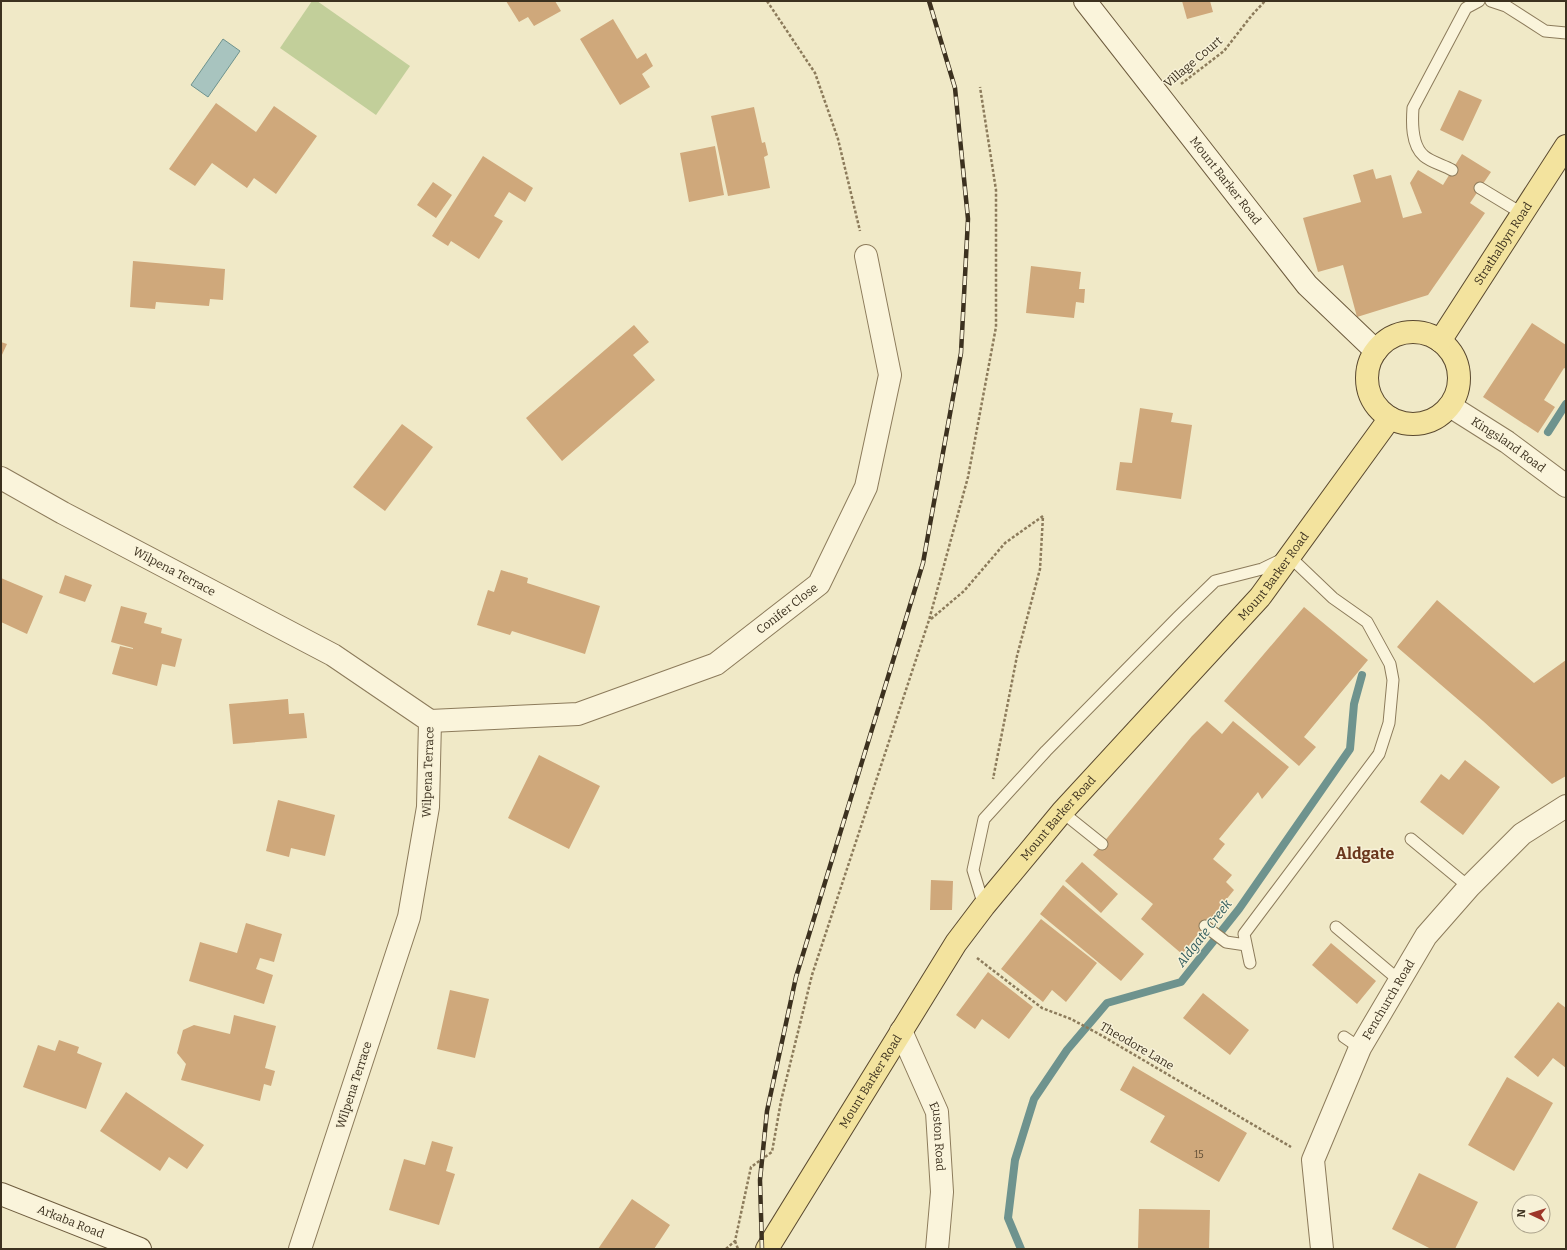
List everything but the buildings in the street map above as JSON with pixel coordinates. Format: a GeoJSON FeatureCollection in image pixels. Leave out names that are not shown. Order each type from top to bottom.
{"type":"FeatureCollection","features":[{"type":"Feature","properties":{"kind":"main road","name":"Strathalbyn Road"},"geometry":{"type":"LineString","coordinates":[[1440,340],[1566,146]]}},
{"type":"Feature","properties":{"kind":"main road"},"geometry":{"type":"LineString","coordinates":[[1413,332],[1427,334],[1440,340],[1450,351],[1456,361],[1459,372],[1457,390],[1450,406],[1441,415],[1432,420],[1421,423],[1411,424],[1390,418],[1378,408],[1370,395],[1367,380],[1369,365],[1376,351],[1386,341],[1399,334],[1413,332]]}},
{"type":"Feature","properties":{"kind":"main road","name":"Mount Barker Road"},"geometry":{"type":"LineString","coordinates":[[767,1249],[956,943],[984,906],[1062,812],[1260,597],[1390,418]]}},
{"type":"Feature","properties":{"kind":"street","name":"Mount Barker Road"},"geometry":{"type":"LineString","coordinates":[[1085,1],[1307,285],[1376,351]]}},
{"type":"Feature","properties":{"kind":"street","name":"Conifer Close"},"geometry":{"type":"LineString","coordinates":[[430,720],[578,714],[716,664],[819,584],[866,487],[890,375],[866,256]]}},
{"type":"Feature","properties":{"kind":"street","name":"Kingsland Road"},"geometry":{"type":"LineString","coordinates":[[1450,406],[1506,442],[1566,486]]}},
{"type":"Feature","properties":{"kind":"street","name":"Wilpena Terrace"},"geometry":{"type":"LineString","coordinates":[[1,478],[63,513],[333,655],[430,720],[428,807],[409,917],[300,1249]]}},
{"type":"Feature","properties":{"kind":"street","name":"Fenchurch Road"},"geometry":{"type":"LineString","coordinates":[[1322,1249],[1314,1160],[1352,1043],[1400,981],[1426,936],[1469,887],[1522,834],[1566,806]]}},
{"type":"Feature","properties":{"kind":"street","name":"Euston Road"},"geometry":{"type":"LineString","coordinates":[[901,1031],[937,1112],[942,1192],[937,1249]]}},
{"type":"Feature","properties":{"kind":"street","name":"Arkaba Road"},"geometry":{"type":"LineString","coordinates":[[1,1194],[140,1249]]}},
{"type":"Feature","properties":{"kind":"lane"},"geometry":{"type":"LineString","coordinates":[[1452,170],[1423,155],[1414,140],[1412,125],[1413,108],[1466,8],[1479,1]]}},
{"type":"Feature","properties":{"kind":"lane"},"geometry":{"type":"LineString","coordinates":[[1491,1],[1506,6],[1545,31],[1566,33]]}},
{"type":"Feature","properties":{"kind":"lane"},"geometry":{"type":"LineString","coordinates":[[1480,188],[1523,214]]}},
{"type":"Feature","properties":{"kind":"lane"},"geometry":{"type":"LineString","coordinates":[[984,906],[973,870],[984,819],[1046,751],[1215,581],[1262,569],[1289,556],[1333,598],[1367,622],[1390,664],[1394,680],[1389,723],[1379,754],[1244,934],[1250,963]]}},
{"type":"Feature","properties":{"kind":"lane"},"geometry":{"type":"LineString","coordinates":[[1062,812],[1102,844]]}},
{"type":"Feature","properties":{"kind":"lane"},"geometry":{"type":"LineString","coordinates":[[1412,839],[1469,887]]}},
{"type":"Feature","properties":{"kind":"lane"},"geometry":{"type":"LineString","coordinates":[[1205,926],[1226,942],[1246,945]]}},
{"type":"Feature","properties":{"kind":"lane"},"geometry":{"type":"LineString","coordinates":[[1336,927],[1400,981]]}},
{"type":"Feature","properties":{"kind":"path"},"geometry":{"type":"LineString","coordinates":[[767,1],[815,73],[838,139],[866,256]]}},
{"type":"Feature","properties":{"kind":"path","name":"Village Court"},"geometry":{"type":"LineString","coordinates":[[1162,100],[1224,51],[1265,1]]}},
{"type":"Feature","properties":{"kind":"path"},"geometry":{"type":"LineString","coordinates":[[738,1249],[736,1241],[751,1167],[772,1152],[781,1101],[812,975],[930,620],[968,477],[996,327],[996,190],[980,87]]}},
{"type":"Feature","properties":{"kind":"path"},"geometry":{"type":"LineString","coordinates":[[930,620],[964,591],[1005,543],[1043,516],[1040,569],[1017,656],[984,819]]}},
{"type":"Feature","properties":{"kind":"path","name":"Theodore Lane"},"geometry":{"type":"LineString","coordinates":[[956,943],[1042,1008],[1071,1019],[1099,1034],[1314,1160]]}},
{"type":"Feature","properties":{"kind":"path"},"geometry":{"type":"LineString","coordinates":[[726,1249],[736,1241]]}},
{"type":"Feature","properties":{"kind":"green space"},"geometry":{"type":"Polygon","coordinates":[[[312,1],[317,1],[410,66],[376,115],[280,48],[312,1]]]}},
{"type":"Feature","properties":{"kind":"water"},"geometry":{"type":"Polygon","coordinates":[[[223,39],[240,51],[208,97],[191,85],[223,39]]]}},
{"type":"Feature","properties":{"kind":"waterway","name":"Aldgate Creek"},"geometry":{"type":"LineString","coordinates":[[1548,432],[1566,404]]}},
{"type":"Feature","properties":{"kind":"waterway","name":"Aldgate Creek"},"geometry":{"type":"LineString","coordinates":[[1021,1249],[1008,1218],[1015,1160],[1034,1099],[1067,1050],[1107,1003],[1181,982],[1239,909],[1350,749],[1354,704],[1362,675]]}},
{"type":"Feature","properties":{"kind":"railway"},"geometry":{"type":"LineString","coordinates":[[762,1249],[760,1180],[767,1111],[796,977],[923,563],[961,353],[968,219],[955,88],[929,1]]}},
{"type":"Feature","properties":{"kind":"district","name":"Aldgate"},"geometry":{"type":"Point","coordinates":[1365,853]}}]}
